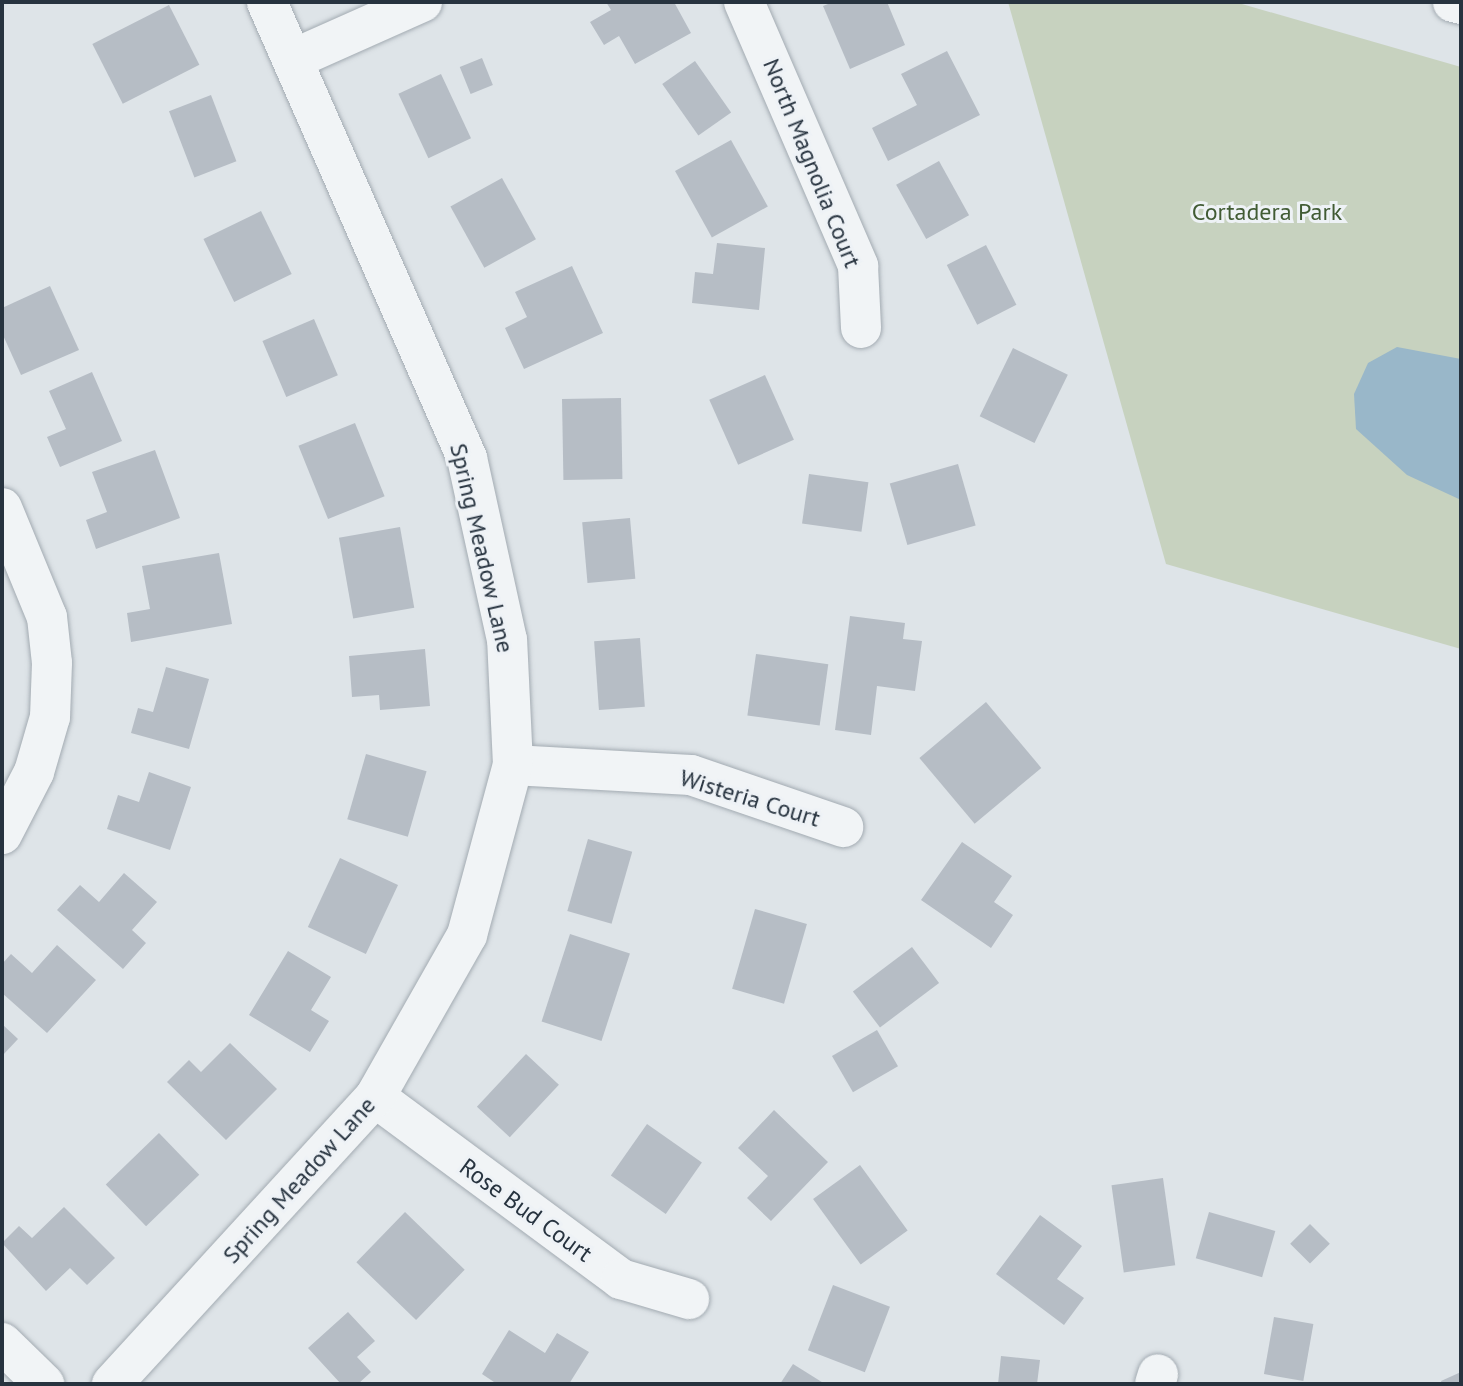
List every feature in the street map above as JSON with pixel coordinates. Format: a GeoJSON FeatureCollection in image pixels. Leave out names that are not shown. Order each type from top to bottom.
{"type":"FeatureCollection","features":[{"type":"Feature","properties":{"kind":"street","name":"Spring Meadow Lane"},"geometry":{"type":"LineString","coordinates":[[112,1384],[375,1097],[467,935],[513,765],[507,640],[467,458],[296,58],[267,2]]}},
{"type":"Feature","properties":{"kind":"street"},"geometry":{"type":"LineString","coordinates":[[296,58],[422,2]]}},
{"type":"Feature","properties":{"kind":"street","name":"North Magnolia Court"},"geometry":{"type":"LineString","coordinates":[[744,2],[858,266],[861,328]]}},
{"type":"Feature","properties":{"kind":"street"},"geometry":{"type":"LineString","coordinates":[[1453,2],[1461,4]]}},
{"type":"Feature","properties":{"kind":"street"},"geometry":{"type":"LineString","coordinates":[[2,508],[47,617],[52,663],[50,717],[34,772],[2,834]]}},
{"type":"Feature","properties":{"kind":"street","name":"Wisteria Court"},"geometry":{"type":"LineString","coordinates":[[513,765],[691,775],[843,827]]}},
{"type":"Feature","properties":{"kind":"street","name":"Rose Bud Court"},"geometry":{"type":"LineString","coordinates":[[375,1097],[621,1279],[689,1299]]}},
{"type":"Feature","properties":{"kind":"street"},"geometry":{"type":"LineString","coordinates":[[2,1343],[44,1384]]}},
{"type":"Feature","properties":{"kind":"green space","name":"Cortadera Park"},"geometry":{"type":"Polygon","coordinates":[[[1008,2],[1235,2],[1461,67],[1461,649],[1166,564],[1008,2]]]}},
{"type":"Feature","properties":{"kind":"water"},"geometry":{"type":"Polygon","coordinates":[[[1397,347],[1461,359],[1461,500],[1407,475],[1356,429],[1354,394],[1368,363],[1397,347]]]}},
{"type":"Feature","properties":{"kind":"building"},"geometry":{"type":"Polygon","coordinates":[[[606,2],[674,2],[691,33],[635,64],[619,36],[604,45],[590,22],[611,10],[606,2]]]}},
{"type":"Feature","properties":{"kind":"building"},"geometry":{"type":"Polygon","coordinates":[[[833,2],[887,2],[905,45],[850,69],[823,6],[833,2]]]}},
{"type":"Feature","properties":{"kind":"building"},"geometry":{"type":"Polygon","coordinates":[[[169,5],[199,65],[123,104],[92,44],[169,5]]]}},
{"type":"Feature","properties":{"kind":"building"},"geometry":{"type":"Polygon","coordinates":[[[947,51],[980,115],[888,161],[872,128],[917,105],[901,74],[947,51]]]}},
{"type":"Feature","properties":{"kind":"building"},"geometry":{"type":"Polygon","coordinates":[[[482,58],[493,85],[471,94],[460,67],[482,58]]]}},
{"type":"Feature","properties":{"kind":"building"},"geometry":{"type":"Polygon","coordinates":[[[695,61],[731,113],[698,136],[662,84],[695,61]]]}},
{"type":"Feature","properties":{"kind":"building"},"geometry":{"type":"Polygon","coordinates":[[[441,74],[471,138],[428,158],[398,94],[441,74]]]}},
{"type":"Feature","properties":{"kind":"building"},"geometry":{"type":"Polygon","coordinates":[[[211,95],[236,161],[194,177],[169,111],[211,95]]]}},
{"type":"Feature","properties":{"kind":"building"},"geometry":{"type":"Polygon","coordinates":[[[731,140],[768,206],[712,237],[675,171],[731,140]]]}},
{"type":"Feature","properties":{"kind":"building"},"geometry":{"type":"Polygon","coordinates":[[[939,161],[969,215],[926,239],[896,185],[939,161]]]}},
{"type":"Feature","properties":{"kind":"building"},"geometry":{"type":"Polygon","coordinates":[[[502,178],[536,239],[484,268],[450,207],[502,178]]]}},
{"type":"Feature","properties":{"kind":"building"},"geometry":{"type":"Polygon","coordinates":[[[261,211],[292,274],[234,302],[203,239],[261,211]]]}},
{"type":"Feature","properties":{"kind":"building"},"geometry":{"type":"Polygon","coordinates":[[[717,243],[765,248],[759,310],[692,303],[695,272],[713,274],[717,243]]]}},
{"type":"Feature","properties":{"kind":"building"},"geometry":{"type":"Polygon","coordinates":[[[986,245],[1016,305],[977,325],[947,265],[986,245]]]}},
{"type":"Feature","properties":{"kind":"building"},"geometry":{"type":"Polygon","coordinates":[[[572,266],[603,333],[524,369],[505,328],[527,317],[515,292],[572,266]]]}},
{"type":"Feature","properties":{"kind":"building"},"geometry":{"type":"Polygon","coordinates":[[[50,286],[79,350],[21,375],[2,333],[2,308],[50,286]]]}},
{"type":"Feature","properties":{"kind":"building"},"geometry":{"type":"Polygon","coordinates":[[[314,319],[338,375],[286,397],[262,341],[314,319]]]}},
{"type":"Feature","properties":{"kind":"building"},"geometry":{"type":"Polygon","coordinates":[[[1013,348],[1068,375],[1035,443],[980,416],[1013,348]]]}},
{"type":"Feature","properties":{"kind":"building"},"geometry":{"type":"Polygon","coordinates":[[[92,372],[122,441],[60,467],[47,437],[66,429],[49,391],[92,372]]]}},
{"type":"Feature","properties":{"kind":"building"},"geometry":{"type":"Polygon","coordinates":[[[765,375],[794,440],[738,465],[709,400],[765,375]]]}},
{"type":"Feature","properties":{"kind":"building"},"geometry":{"type":"Polygon","coordinates":[[[621,398],[622,479],[563,480],[562,399],[621,398]]]}},
{"type":"Feature","properties":{"kind":"building"},"geometry":{"type":"Polygon","coordinates":[[[355,423],[385,496],[328,519],[298,446],[355,423]]]}},
{"type":"Feature","properties":{"kind":"building"},"geometry":{"type":"Polygon","coordinates":[[[155,450],[180,518],[96,549],[86,520],[107,512],[92,472],[155,450]]]}},
{"type":"Feature","properties":{"kind":"building"},"geometry":{"type":"Polygon","coordinates":[[[958,464],[976,526],[907,545],[890,484],[958,464]]]}},
{"type":"Feature","properties":{"kind":"building"},"geometry":{"type":"Polygon","coordinates":[[[809,474],[868,482],[861,532],[802,524],[809,474]]]}},
{"type":"Feature","properties":{"kind":"building"},"geometry":{"type":"Polygon","coordinates":[[[630,518],[635,579],[587,583],[582,522],[630,518]]]}},
{"type":"Feature","properties":{"kind":"building"},"geometry":{"type":"Polygon","coordinates":[[[400,527],[414,608],[353,619],[339,538],[400,527]]]}},
{"type":"Feature","properties":{"kind":"building"},"geometry":{"type":"Polygon","coordinates":[[[219,553],[232,624],[131,642],[127,613],[150,609],[142,566],[219,553]]]}},
{"type":"Feature","properties":{"kind":"building"},"geometry":{"type":"Polygon","coordinates":[[[850,616],[905,623],[903,639],[922,641],[915,691],[877,686],[871,735],[835,730],[850,616]]]}},
{"type":"Feature","properties":{"kind":"building"},"geometry":{"type":"Polygon","coordinates":[[[640,638],[645,707],[599,710],[594,641],[640,638]]]}},
{"type":"Feature","properties":{"kind":"building"},"geometry":{"type":"Polygon","coordinates":[[[425,649],[430,706],[380,710],[379,695],[352,697],[349,656],[425,649]]]}},
{"type":"Feature","properties":{"kind":"building"},"geometry":{"type":"Polygon","coordinates":[[[756,654],[828,664],[820,726],[747,715],[756,654]]]}},
{"type":"Feature","properties":{"kind":"building"},"geometry":{"type":"Polygon","coordinates":[[[166,667],[209,679],[189,749],[131,733],[138,708],[153,712],[166,667]]]}},
{"type":"Feature","properties":{"kind":"building"},"geometry":{"type":"Polygon","coordinates":[[[986,702],[1041,768],[975,824],[919,758],[986,702]]]}},
{"type":"Feature","properties":{"kind":"building"},"geometry":{"type":"Polygon","coordinates":[[[366,754],[427,771],[408,837],[347,819],[366,754]]]}},
{"type":"Feature","properties":{"kind":"building"},"geometry":{"type":"Polygon","coordinates":[[[149,772],[191,787],[170,850],[107,829],[118,795],[139,802],[149,772]]]}},
{"type":"Feature","properties":{"kind":"building"},"geometry":{"type":"Polygon","coordinates":[[[588,839],[632,852],[612,924],[567,911],[588,839]]]}},
{"type":"Feature","properties":{"kind":"building"},"geometry":{"type":"Polygon","coordinates":[[[962,842],[1012,876],[994,902],[1013,915],[991,948],[921,900],[962,842]]]}},
{"type":"Feature","properties":{"kind":"building"},"geometry":{"type":"Polygon","coordinates":[[[340,858],[398,885],[366,954],[308,927],[340,858]]]}},
{"type":"Feature","properties":{"kind":"building"},"geometry":{"type":"Polygon","coordinates":[[[124,873],[157,902],[132,930],[146,943],[123,969],[57,910],[80,885],[99,902],[124,873]]]}},
{"type":"Feature","properties":{"kind":"building"},"geometry":{"type":"Polygon","coordinates":[[[755,909],[807,924],[784,1004],[732,989],[755,909]]]}},
{"type":"Feature","properties":{"kind":"building"},"geometry":{"type":"Polygon","coordinates":[[[570,934],[630,953],[601,1041],[542,1021],[570,934]]]}},
{"type":"Feature","properties":{"kind":"building"},"geometry":{"type":"Polygon","coordinates":[[[57,945],[96,980],[47,1033],[2,993],[2,964],[11,954],[32,973],[57,945]]]}},
{"type":"Feature","properties":{"kind":"building"},"geometry":{"type":"Polygon","coordinates":[[[912,947],[939,983],[880,1027],[853,992],[912,947]]]}},
{"type":"Feature","properties":{"kind":"building"},"geometry":{"type":"Polygon","coordinates":[[[288,951],[331,977],[311,1010],[329,1021],[310,1052],[249,1015],[288,951]]]}},
{"type":"Feature","properties":{"kind":"building"},"geometry":{"type":"Polygon","coordinates":[[[2,1024],[18,1039],[2,1056],[2,1024]]]}},
{"type":"Feature","properties":{"kind":"building"},"geometry":{"type":"Polygon","coordinates":[[[877,1030],[898,1066],[853,1092],[832,1056],[877,1030]]]}},
{"type":"Feature","properties":{"kind":"building"},"geometry":{"type":"Polygon","coordinates":[[[230,1043],[277,1089],[226,1140],[167,1082],[189,1060],[201,1072],[230,1043]]]}},
{"type":"Feature","properties":{"kind":"building"},"geometry":{"type":"Polygon","coordinates":[[[526,1054],[559,1085],[510,1137],[477,1107],[526,1054]]]}},
{"type":"Feature","properties":{"kind":"building"},"geometry":{"type":"Polygon","coordinates":[[[774,1110],[828,1162],[771,1221],[747,1198],[768,1176],[738,1148],[774,1110]]]}},
{"type":"Feature","properties":{"kind":"building"},"geometry":{"type":"Polygon","coordinates":[[[647,1124],[702,1162],[666,1214],[611,1176],[647,1124]]]}},
{"type":"Feature","properties":{"kind":"building"},"geometry":{"type":"Polygon","coordinates":[[[159,1133],[199,1175],[146,1226],[106,1184],[159,1133]]]}},
{"type":"Feature","properties":{"kind":"building"},"geometry":{"type":"Polygon","coordinates":[[[860,1165],[908,1231],[861,1265],[813,1199],[860,1165]]]}},
{"type":"Feature","properties":{"kind":"building"},"geometry":{"type":"Polygon","coordinates":[[[1163,1178],[1175,1265],[1124,1272],[1112,1185],[1163,1178]]]}},
{"type":"Feature","properties":{"kind":"building"},"geometry":{"type":"Polygon","coordinates":[[[64,1207],[115,1258],[87,1285],[70,1268],[46,1291],[2,1243],[19,1226],[32,1238],[64,1207]]]}},
{"type":"Feature","properties":{"kind":"building"},"geometry":{"type":"Polygon","coordinates":[[[405,1212],[465,1270],[416,1320],[356,1262],[405,1212]]]}},
{"type":"Feature","properties":{"kind":"building"},"geometry":{"type":"Polygon","coordinates":[[[1209,1212],[1275,1231],[1262,1277],[1196,1258],[1209,1212]]]}},
{"type":"Feature","properties":{"kind":"building"},"geometry":{"type":"Polygon","coordinates":[[[1040,1215],[1082,1246],[1057,1279],[1084,1298],[1064,1325],[996,1274],[1040,1215]]]}},
{"type":"Feature","properties":{"kind":"building"},"geometry":{"type":"Polygon","coordinates":[[[1310,1224],[1330,1244],[1310,1264],[1290,1244],[1310,1224]]]}},
{"type":"Feature","properties":{"kind":"building"},"geometry":{"type":"Polygon","coordinates":[[[833,1285],[890,1307],[865,1372],[808,1350],[833,1285]]]}},
{"type":"Feature","properties":{"kind":"building"},"geometry":{"type":"Polygon","coordinates":[[[348,1312],[375,1341],[357,1357],[371,1372],[358,1384],[341,1384],[308,1348],[348,1312]]]}},
{"type":"Feature","properties":{"kind":"building"},"geometry":{"type":"Polygon","coordinates":[[[1274,1317],[1313,1324],[1303,1381],[1264,1374],[1274,1317]]]}},
{"type":"Feature","properties":{"kind":"building"},"geometry":{"type":"Polygon","coordinates":[[[509,1330],[545,1353],[557,1333],[589,1352],[569,1384],[497,1384],[482,1374],[509,1330]]]}},
{"type":"Feature","properties":{"kind":"building"},"geometry":{"type":"Polygon","coordinates":[[[1001,1356],[1040,1360],[1037,1384],[998,1384],[1001,1356]]]}},
{"type":"Feature","properties":{"kind":"building"},"geometry":{"type":"Polygon","coordinates":[[[793,1364],[825,1384],[780,1384],[793,1364]]]}},
{"type":"Feature","properties":{"kind":"building"},"geometry":{"type":"Polygon","coordinates":[[[1461,1372],[1461,1384],[1442,1384],[1441,1381],[1461,1372]]]}}]}
